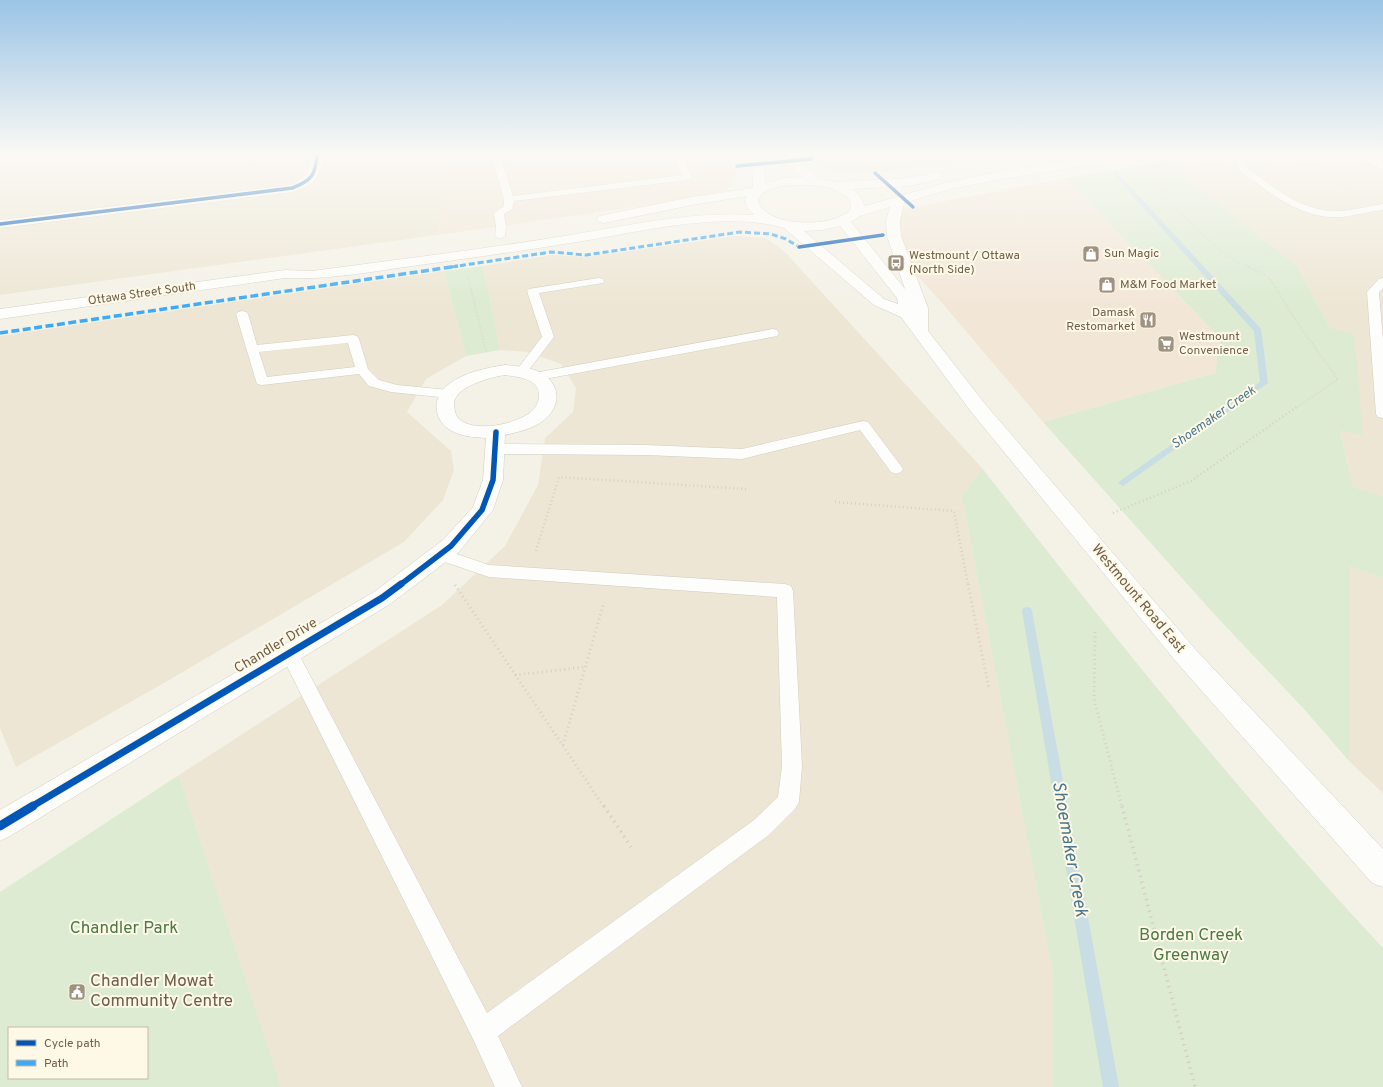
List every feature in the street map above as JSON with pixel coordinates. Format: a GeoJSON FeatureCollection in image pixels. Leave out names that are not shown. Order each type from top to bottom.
{"type":"FeatureCollection","features":[{"type":"Feature","properties":{"kind":"main road"},"geometry":{"type":"LineString","coordinates":[[0,224],[156,205]]}},
{"type":"Feature","properties":{"kind":"main road"},"geometry":{"type":"LineString","coordinates":[[594,221],[674,205]]}},
{"type":"Feature","properties":{"kind":"main road"},"geometry":{"type":"LineString","coordinates":[[752,205],[754,210],[762,216],[773,220],[789,225],[818,226],[884,205]]}},
{"type":"Feature","properties":{"kind":"main road"},"geometry":{"type":"LineString","coordinates":[[849,217],[858,208],[858,205]]}},
{"type":"Feature","properties":{"kind":"main road"},"geometry":{"type":"LineString","coordinates":[[897,205],[893,221],[894,236],[920,308],[913,323]]}},
{"type":"Feature","properties":{"kind":"main road"},"geometry":{"type":"LineString","coordinates":[[849,217],[905,298],[913,323]]}},
{"type":"Feature","properties":{"kind":"main road"},"geometry":{"type":"LineString","coordinates":[[285,274],[312,275],[513,248],[694,220],[750,218],[773,220]]}},
{"type":"Feature","properties":{"kind":"main road"},"geometry":{"type":"LineString","coordinates":[[789,225],[879,302],[913,323]]}},
{"type":"Feature","properties":{"kind":"main road"},"geometry":{"type":"LineString","coordinates":[[285,274],[312,264],[516,234]]}},
{"type":"Feature","properties":{"kind":"main road","name":"Ottawa Street South"},"geometry":{"type":"LineString","coordinates":[[0,314],[285,274]]}},
{"type":"Feature","properties":{"kind":"main road","name":"Westmount Road East"},"geometry":{"type":"LineString","coordinates":[[913,323],[979,409],[1186,657],[1383,872]]}},
{"type":"Feature","properties":{"kind":"main road"},"geometry":{"type":"LineString","coordinates":[[505,370],[527,374],[541,381],[548,389],[549,399],[541,413],[531,421],[515,428],[496,441],[460,427],[452,422],[446,413],[445,401],[449,394],[452,390],[470,378],[493,371],[505,370]]}},
{"type":"Feature","properties":{"kind":"main road","name":"Chandler Drive"},"geometry":{"type":"LineString","coordinates":[[0,826],[382,598],[451,546],[482,510],[493,480],[496,441]]}},
{"type":"Feature","properties":{"kind":"lane"},"geometry":{"type":"LineString","coordinates":[[500,236],[501,227],[499,214],[509,207],[509,205]]}},
{"type":"Feature","properties":{"kind":"lane"},"geometry":{"type":"LineString","coordinates":[[1294,205],[1319,213],[1340,214],[1379,207]]}},
{"type":"Feature","properties":{"kind":"lane"},"geometry":{"type":"LineString","coordinates":[[527,374],[548,337],[533,291],[599,281]]}},
{"type":"Feature","properties":{"kind":"lane"},"geometry":{"type":"LineString","coordinates":[[1383,281],[1373,292],[1383,414]]}},
{"type":"Feature","properties":{"kind":"lane"},"geometry":{"type":"LineString","coordinates":[[242,314],[262,381],[362,370]]}},
{"type":"Feature","properties":{"kind":"lane"},"geometry":{"type":"LineString","coordinates":[[527,374],[773,333]]}},
{"type":"Feature","properties":{"kind":"lane"},"geometry":{"type":"LineString","coordinates":[[252,349],[353,339],[362,370],[374,383],[396,389],[449,394]]}},
{"type":"Feature","properties":{"kind":"lane"},"geometry":{"type":"LineString","coordinates":[[496,441],[742,454],[862,425],[896,469]]}},
{"type":"Feature","properties":{"kind":"lane"},"geometry":{"type":"LineString","coordinates":[[440,554],[489,572],[785,590],[792,766],[788,802],[762,827],[483,1032]]}},
{"type":"Feature","properties":{"kind":"lane"},"geometry":{"type":"LineString","coordinates":[[290,652],[483,1032],[509,1087]]}},
{"type":"Feature","properties":{"kind":"path"},"geometry":{"type":"LineString","coordinates":[[1113,513],[1191,481],[1338,379],[1300,327],[1268,276],[1226,256],[1171,205]]}},
{"type":"Feature","properties":{"kind":"path"},"geometry":{"type":"LineString","coordinates":[[467,272],[486,353]]}},
{"type":"Feature","properties":{"kind":"path"},"geometry":{"type":"LineString","coordinates":[[536,553],[559,477],[746,489]]}},
{"type":"Feature","properties":{"kind":"path"},"geometry":{"type":"LineString","coordinates":[[835,502],[954,511],[989,689]]}},
{"type":"Feature","properties":{"kind":"path"},"geometry":{"type":"LineString","coordinates":[[455,585],[632,846]]}},
{"type":"Feature","properties":{"kind":"path"},"geometry":{"type":"LineString","coordinates":[[563,746],[606,596]]}},
{"type":"Feature","properties":{"kind":"path"},"geometry":{"type":"LineString","coordinates":[[1095,632],[1094,699],[1195,1087]]}},
{"type":"Feature","properties":{"kind":"path"},"geometry":{"type":"LineString","coordinates":[[515,675],[586,667]]}},
{"type":"Feature","properties":{"kind":"shaded area"},"geometry":{"type":"Polygon","coordinates":[[[0,205],[441,205],[437,235],[0,295],[0,205]]]}},
{"type":"Feature","properties":{"kind":"shaded area"},"geometry":{"type":"Polygon","coordinates":[[[441,205],[651,205],[437,235],[441,205]]]}},
{"type":"Feature","properties":{"kind":"shaded area"},"geometry":{"type":"Polygon","coordinates":[[[927,205],[1092,205],[1220,338],[1215,373],[1043,422],[942,303],[892,248],[889,212],[927,205]]]}},
{"type":"Feature","properties":{"kind":"shaded area"},"geometry":{"type":"Polygon","coordinates":[[[1219,205],[1383,205],[1383,496],[1353,487],[1340,429],[1363,434],[1331,329],[1296,265],[1219,205]]]}},
{"type":"Feature","properties":{"kind":"shaded area"},"geometry":{"type":"Polygon","coordinates":[[[735,236],[766,238],[785,252],[982,468],[962,496],[1054,979],[1054,1087],[281,1087],[179,775],[442,605],[505,546],[538,485],[545,438],[573,412],[576,388],[561,364],[527,352],[500,350],[483,266],[553,255],[587,257],[735,236]]]}},
{"type":"Feature","properties":{"kind":"shaded area"},"geometry":{"type":"Polygon","coordinates":[[[444,271],[466,356],[426,379],[407,412],[451,451],[454,470],[443,500],[404,542],[164,683],[16,767],[0,728],[0,336],[444,271]]]}},
{"type":"Feature","properties":{"kind":"shaded area"},"geometry":{"type":"Polygon","coordinates":[[[1349,566],[1383,578],[1383,793],[1349,761],[1349,566]]]}},
{"type":"Feature","properties":{"kind":"green space"},"geometry":{"type":"Polygon","coordinates":[[[1092,205],[1219,205],[1296,265],[1331,329],[1354,334],[1363,435],[1340,430],[1353,487],[1383,496],[1383,578],[1349,566],[1349,761],[1304,709],[1214,614],[1043,422],[1215,373],[1220,338],[1092,205]]]}},
{"type":"Feature","properties":{"kind":"green space"},"geometry":{"type":"Polygon","coordinates":[[[483,266],[500,350],[466,356],[444,271],[483,266]]]}},
{"type":"Feature","properties":{"kind":"green space","name":"Borden Creek Greenway"},"geometry":{"type":"Polygon","coordinates":[[[982,468],[1128,652],[1227,773],[1383,948],[1383,1087],[1054,1087],[1054,979],[962,496],[982,468]]]}},
{"type":"Feature","properties":{"kind":"green space","name":"Chandler Park"},"geometry":{"type":"Polygon","coordinates":[[[179,775],[281,1087],[0,1087],[0,892],[179,775]]]}},
{"type":"Feature","properties":{"kind":"waterway","name":"Shoemaker Creek"},"geometry":{"type":"LineString","coordinates":[[1123,483],[1264,383],[1258,331],[1144,205]]}},
{"type":"Feature","properties":{"kind":"waterway","name":"Shoemaker Creek"},"geometry":{"type":"LineString","coordinates":[[1027,611],[1111,1087]]}},
{"type":"Feature","properties":{"kind":"marked path"},"geometry":{"type":"LineString","coordinates":[[0,333],[551,252],[586,255],[740,232],[771,234],[786,239],[799,247]]}},
{"type":"Feature","properties":{"kind":"cycle path"},"geometry":{"type":"LineString","coordinates":[[0,224],[156,205]]}},
{"type":"Feature","properties":{"kind":"cycle path"},"geometry":{"type":"LineString","coordinates":[[799,247],[883,235]]}},
{"type":"Feature","properties":{"kind":"cycle path"},"geometry":{"type":"LineString","coordinates":[[0,826],[382,598],[451,546],[482,510],[493,480],[496,432]]}},
{"type":"Feature","properties":{"kind":"place","name":"Sun Magic"},"geometry":{"type":"Point","coordinates":[1091,254]}},
{"type":"Feature","properties":{"kind":"place","name":"Westmount / Ottawa (North Side)"},"geometry":{"type":"Point","coordinates":[896,263]}},
{"type":"Feature","properties":{"kind":"place","name":"M&M Food Market"},"geometry":{"type":"Point","coordinates":[1107,285]}},
{"type":"Feature","properties":{"kind":"place","name":"Damask Restomarket"},"geometry":{"type":"Point","coordinates":[1148,320]}},
{"type":"Feature","properties":{"kind":"place","name":"Westmount Convenience"},"geometry":{"type":"Point","coordinates":[1166,344]}},
{"type":"Feature","properties":{"kind":"place","name":"Chandler Mowat Community Centre"},"geometry":{"type":"Point","coordinates":[77,992]}}]}
